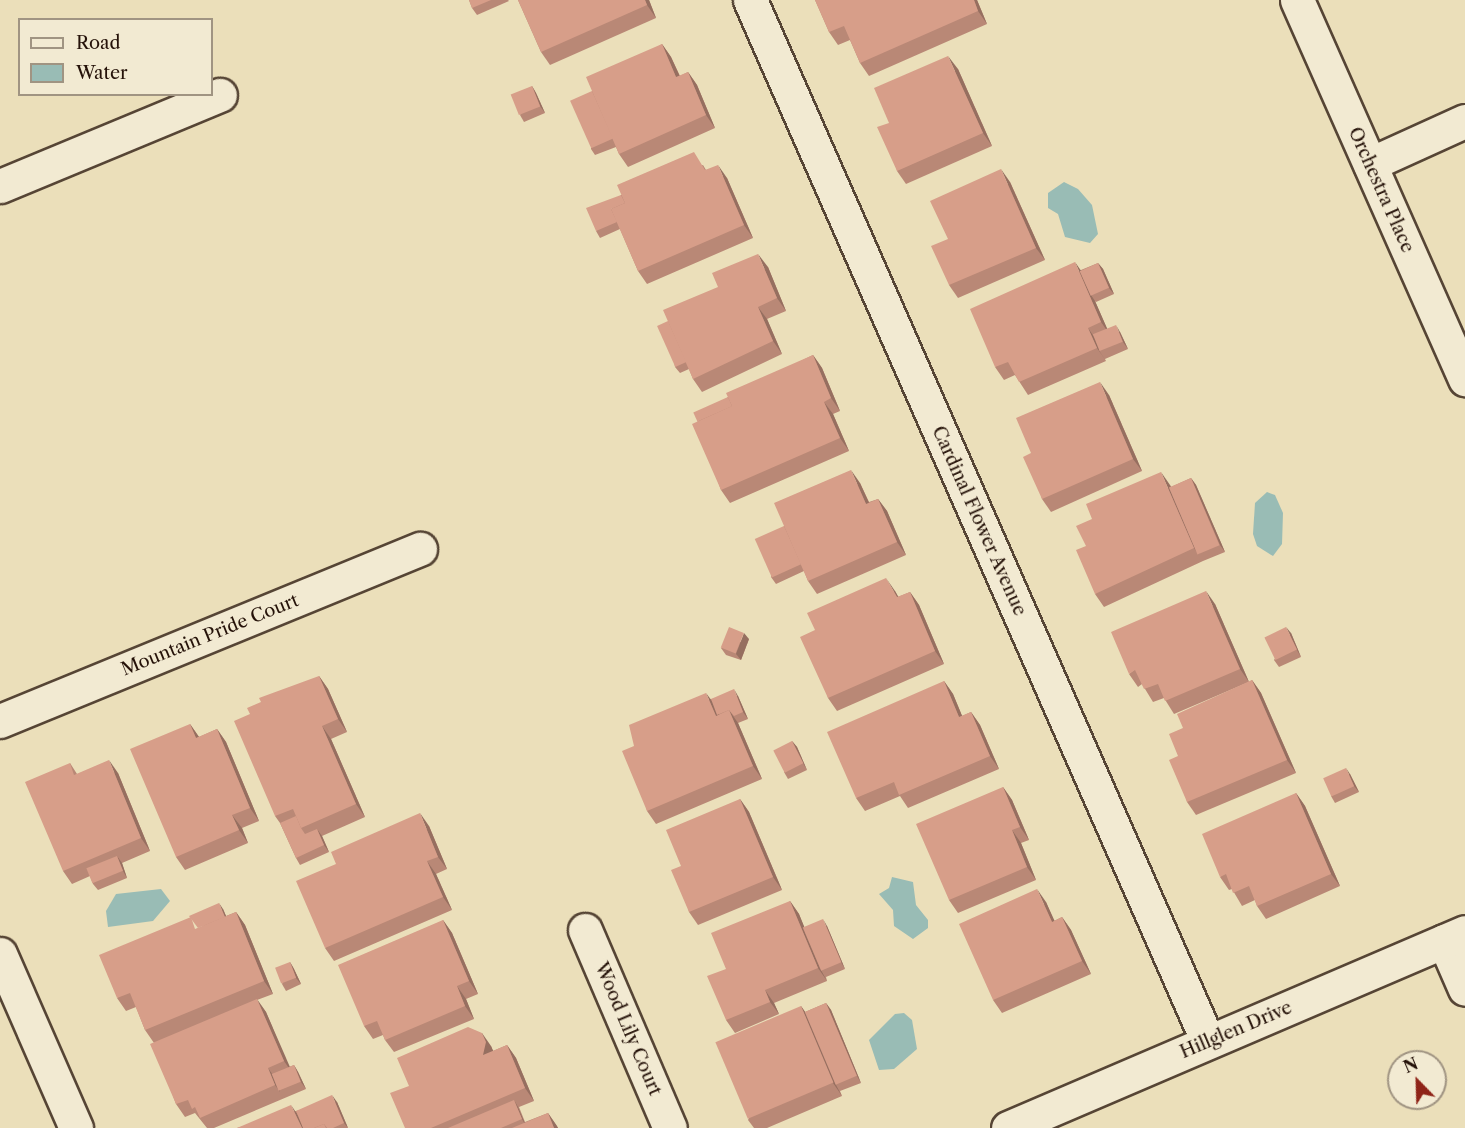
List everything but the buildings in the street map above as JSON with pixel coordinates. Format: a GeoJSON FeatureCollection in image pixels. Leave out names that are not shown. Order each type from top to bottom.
{"type":"FeatureCollection","features":[{"type":"Feature","properties":{"kind":"street","name":"Cardinal Flower Avenue"},"geometry":{"type":"LineString","coordinates":[[750,0],[1208,1042]]}},
{"type":"Feature","properties":{"kind":"street","name":"Orchestra Place"},"geometry":{"type":"LineString","coordinates":[[1297,0],[1465,379]]}},
{"type":"Feature","properties":{"kind":"street"},"geometry":{"type":"LineString","coordinates":[[0,186],[220,95]]}},
{"type":"Feature","properties":{"kind":"street"},"geometry":{"type":"LineString","coordinates":[[1370,164],[1465,121]]}},
{"type":"Feature","properties":{"kind":"street","name":"Mountain Pride Court"},"geometry":{"type":"LineString","coordinates":[[0,721],[420,549]]}},
{"type":"Feature","properties":{"kind":"street","name":"Wood Lily Court"},"geometry":{"type":"LineString","coordinates":[[585,930],[670,1128]]}},
{"type":"Feature","properties":{"kind":"street","name":"Hillglen Drive"},"geometry":{"type":"LineString","coordinates":[[1008,1128],[1455,937]]}},
{"type":"Feature","properties":{"kind":"street"},"geometry":{"type":"LineString","coordinates":[[1455,937],[1465,989]]}},
{"type":"Feature","properties":{"kind":"street"},"geometry":{"type":"LineString","coordinates":[[0,954],[76,1128]]}},
{"type":"Feature","properties":{"kind":"water"},"geometry":{"type":"Polygon","coordinates":[[[1064,182],[1078,189],[1092,205],[1098,234],[1090,243],[1065,237],[1058,214],[1048,208],[1048,193],[1064,182]]]}},
{"type":"Feature","properties":{"kind":"water"},"geometry":{"type":"Polygon","coordinates":[[[1267,492],[1275,495],[1283,513],[1282,544],[1273,556],[1257,546],[1253,534],[1255,503],[1267,492]]]}},
{"type":"Feature","properties":{"kind":"water"},"geometry":{"type":"Polygon","coordinates":[[[892,877],[913,882],[916,905],[928,920],[928,928],[913,939],[894,926],[893,910],[879,894],[889,888],[892,877]]]}},
{"type":"Feature","properties":{"kind":"water"},"geometry":{"type":"Polygon","coordinates":[[[161,889],[170,901],[153,921],[108,927],[106,911],[116,894],[161,889]]]}},
{"type":"Feature","properties":{"kind":"water"},"geometry":{"type":"Polygon","coordinates":[[[904,1013],[912,1020],[917,1049],[894,1069],[879,1070],[869,1040],[895,1014],[904,1013]]]}}]}
